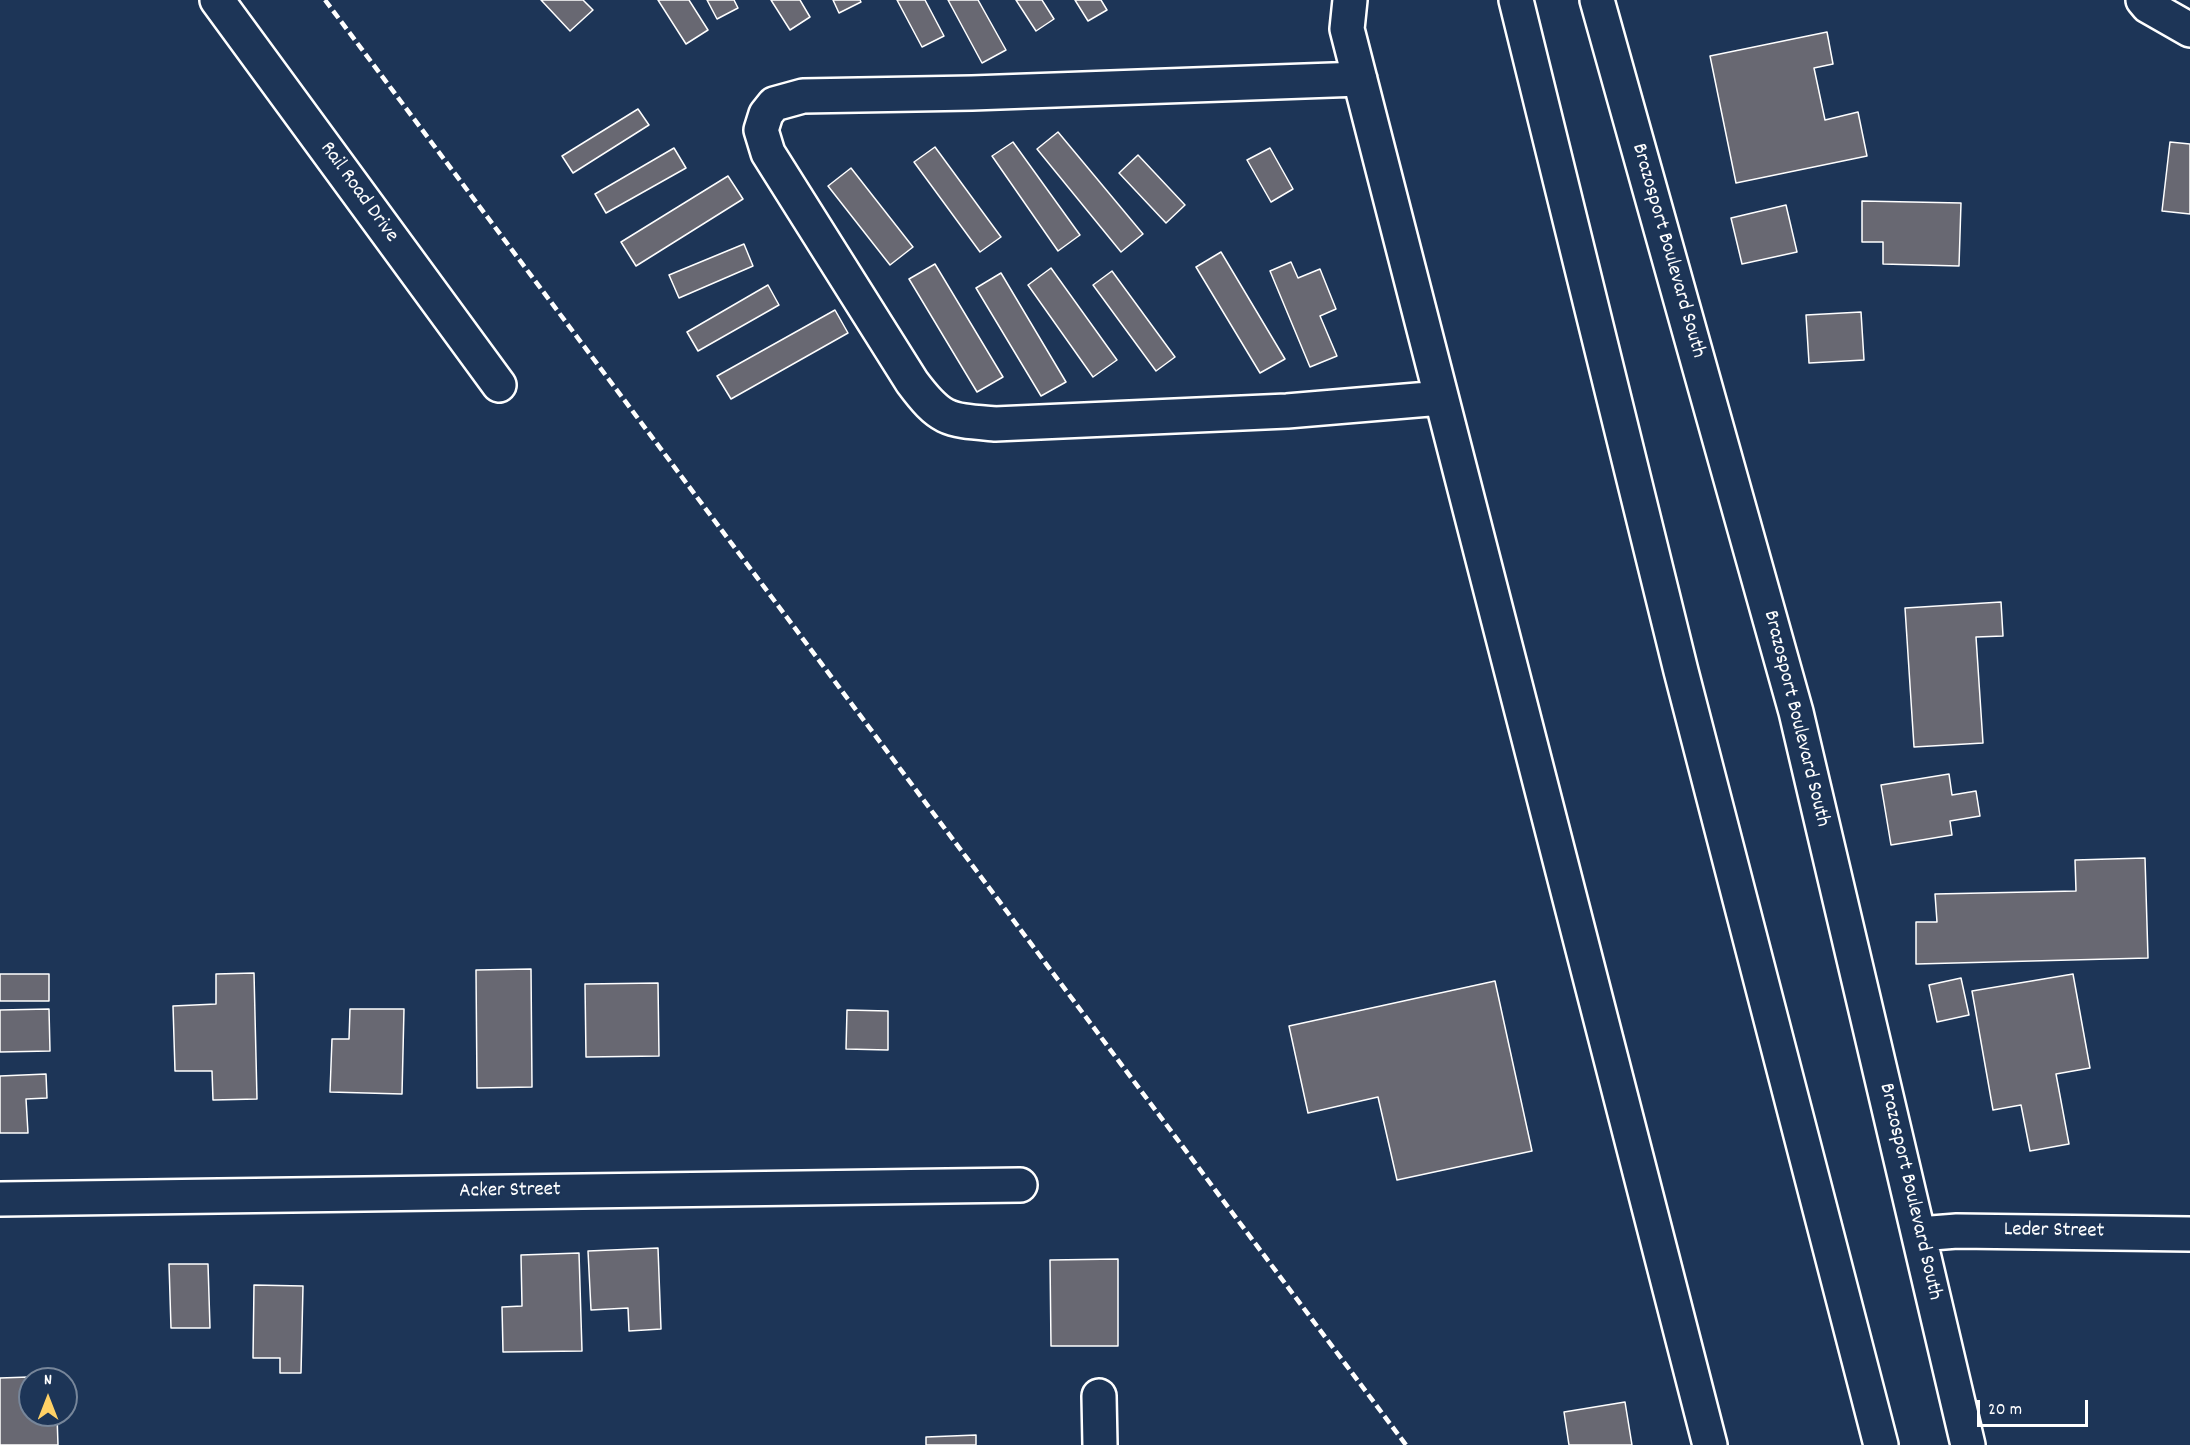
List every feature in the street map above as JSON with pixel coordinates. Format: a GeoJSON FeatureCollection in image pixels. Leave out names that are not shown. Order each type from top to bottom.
{"type":"FeatureCollection","features":[{"type":"Feature","properties":{"kind":"street","name":"Rail Road Drive"},"geometry":{"type":"LineString","coordinates":[[217,0],[499,386]]}},
{"type":"Feature","properties":{"kind":"street"},"geometry":{"type":"LineString","coordinates":[[1350,0],[1347,29],[1710,1445]]}},
{"type":"Feature","properties":{"kind":"street"},"geometry":{"type":"LineString","coordinates":[[1516,0],[1681,671],[1881,1445]]}},
{"type":"Feature","properties":{"kind":"street","name":"Brazosport Boulevard South"},"geometry":{"type":"LineString","coordinates":[[1597,0],[1796,712],[1968,1445]]}},
{"type":"Feature","properties":{"kind":"street"},"geometry":{"type":"LineString","coordinates":[[2143,0],[2148,6],[2190,30]]}},
{"type":"Feature","properties":{"kind":"street"},"geometry":{"type":"LineString","coordinates":[[1360,79],[803,96],[774,104],[766,114],[761,130],[768,153],[912,382],[930,406],[943,416],[995,424],[1287,411],[1442,398]]}},
{"type":"Feature","properties":{"kind":"street","name":"Acker Street"},"geometry":{"type":"LineString","coordinates":[[0,1199],[1020,1185]]}},
{"type":"Feature","properties":{"kind":"street","name":"Leder Street"},"geometry":{"type":"LineString","coordinates":[[1919,1233],[1957,1231],[2190,1234]]}},
{"type":"Feature","properties":{"kind":"street"},"geometry":{"type":"LineString","coordinates":[[1099,1396],[1100,1445]]}},
{"type":"Feature","properties":{"kind":"building"},"geometry":{"type":"Polygon","coordinates":[[[541,0],[583,0],[593,10],[570,31],[541,0]]]}},
{"type":"Feature","properties":{"kind":"building"},"geometry":{"type":"Polygon","coordinates":[[[658,0],[689,0],[708,30],[686,44],[658,0]]]}},
{"type":"Feature","properties":{"kind":"building"},"geometry":{"type":"Polygon","coordinates":[[[707,0],[734,0],[738,8],[717,19],[707,0]]]}},
{"type":"Feature","properties":{"kind":"building"},"geometry":{"type":"Polygon","coordinates":[[[771,0],[800,0],[810,17],[790,30],[771,0]]]}},
{"type":"Feature","properties":{"kind":"building"},"geometry":{"type":"Polygon","coordinates":[[[833,0],[860,0],[861,2],[839,13],[833,0]]]}},
{"type":"Feature","properties":{"kind":"building"},"geometry":{"type":"Polygon","coordinates":[[[897,0],[925,0],[944,36],[922,47],[897,0]]]}},
{"type":"Feature","properties":{"kind":"building"},"geometry":{"type":"Polygon","coordinates":[[[948,0],[978,0],[1006,50],[982,63],[948,0]]]}},
{"type":"Feature","properties":{"kind":"building"},"geometry":{"type":"Polygon","coordinates":[[[1016,0],[1042,0],[1054,19],[1036,31],[1016,0]]]}},
{"type":"Feature","properties":{"kind":"building"},"geometry":{"type":"Polygon","coordinates":[[[1075,0],[1101,0],[1107,10],[1088,21],[1075,0]]]}},
{"type":"Feature","properties":{"kind":"building"},"geometry":{"type":"Polygon","coordinates":[[[1827,32],[1833,64],[1814,68],[1825,120],[1858,112],[1867,156],[1736,183],[1710,56],[1827,32]]]}},
{"type":"Feature","properties":{"kind":"building"},"geometry":{"type":"Polygon","coordinates":[[[638,109],[649,125],[573,173],[562,156],[638,109]]]}},
{"type":"Feature","properties":{"kind":"building"},"geometry":{"type":"Polygon","coordinates":[[[1058,132],[1143,234],[1121,252],[1037,149],[1058,132]]]}},
{"type":"Feature","properties":{"kind":"building"},"geometry":{"type":"Polygon","coordinates":[[[1013,142],[1080,235],[1058,251],[992,156],[1013,142]]]}},
{"type":"Feature","properties":{"kind":"building"},"geometry":{"type":"Polygon","coordinates":[[[2170,142],[2190,144],[2190,214],[2162,211],[2170,142]]]}},
{"type":"Feature","properties":{"kind":"building"},"geometry":{"type":"Polygon","coordinates":[[[935,147],[1001,237],[980,252],[914,162],[935,147]]]}},
{"type":"Feature","properties":{"kind":"building"},"geometry":{"type":"Polygon","coordinates":[[[674,148],[686,168],[606,213],[595,194],[674,148]]]}},
{"type":"Feature","properties":{"kind":"building"},"geometry":{"type":"Polygon","coordinates":[[[1270,148],[1293,189],[1271,202],[1247,160],[1270,148]]]}},
{"type":"Feature","properties":{"kind":"building"},"geometry":{"type":"Polygon","coordinates":[[[1138,155],[1185,205],[1166,223],[1119,173],[1138,155]]]}},
{"type":"Feature","properties":{"kind":"building"},"geometry":{"type":"Polygon","coordinates":[[[851,168],[913,247],[890,265],[828,186],[851,168]]]}},
{"type":"Feature","properties":{"kind":"building"},"geometry":{"type":"Polygon","coordinates":[[[728,176],[743,199],[636,266],[621,242],[728,176]]]}},
{"type":"Feature","properties":{"kind":"building"},"geometry":{"type":"Polygon","coordinates":[[[1862,201],[1961,203],[1959,266],[1883,264],[1883,242],[1862,242],[1862,201]]]}},
{"type":"Feature","properties":{"kind":"building"},"geometry":{"type":"Polygon","coordinates":[[[1786,205],[1797,252],[1742,264],[1731,218],[1786,205]]]}},
{"type":"Feature","properties":{"kind":"building"},"geometry":{"type":"Polygon","coordinates":[[[744,244],[753,266],[679,298],[669,275],[744,244]]]}},
{"type":"Feature","properties":{"kind":"building"},"geometry":{"type":"Polygon","coordinates":[[[1221,252],[1285,359],[1260,373],[1196,267],[1221,252]]]}},
{"type":"Feature","properties":{"kind":"building"},"geometry":{"type":"Polygon","coordinates":[[[1291,262],[1298,278],[1320,269],[1336,309],[1320,316],[1337,356],[1310,367],[1270,271],[1291,262]]]}},
{"type":"Feature","properties":{"kind":"building"},"geometry":{"type":"Polygon","coordinates":[[[935,264],[1003,377],[977,392],[909,279],[935,264]]]}},
{"type":"Feature","properties":{"kind":"building"},"geometry":{"type":"Polygon","coordinates":[[[1051,268],[1117,360],[1093,377],[1028,285],[1051,268]]]}},
{"type":"Feature","properties":{"kind":"building"},"geometry":{"type":"Polygon","coordinates":[[[1112,271],[1175,357],[1156,371],[1093,285],[1112,271]]]}},
{"type":"Feature","properties":{"kind":"building"},"geometry":{"type":"Polygon","coordinates":[[[1001,273],[1066,382],[1041,396],[976,288],[1001,273]]]}},
{"type":"Feature","properties":{"kind":"building"},"geometry":{"type":"Polygon","coordinates":[[[768,285],[779,305],[698,351],[687,332],[768,285]]]}},
{"type":"Feature","properties":{"kind":"building"},"geometry":{"type":"Polygon","coordinates":[[[835,310],[848,333],[731,399],[717,376],[835,310]]]}},
{"type":"Feature","properties":{"kind":"building"},"geometry":{"type":"Polygon","coordinates":[[[1861,312],[1864,360],[1809,363],[1806,315],[1861,312]]]}},
{"type":"Feature","properties":{"kind":"building"},"geometry":{"type":"Polygon","coordinates":[[[2001,602],[2003,636],[1976,637],[1983,743],[1914,747],[1905,608],[2001,602]]]}},
{"type":"Feature","properties":{"kind":"building"},"geometry":{"type":"Polygon","coordinates":[[[1949,774],[1952,795],[1976,791],[1980,816],[1950,821],[1952,835],[1891,845],[1881,785],[1949,774]]]}},
{"type":"Feature","properties":{"kind":"building"},"geometry":{"type":"Polygon","coordinates":[[[2145,858],[2148,958],[1916,964],[1916,922],[1937,922],[1935,894],[2076,891],[2075,860],[2145,858]]]}},
{"type":"Feature","properties":{"kind":"building"},"geometry":{"type":"Polygon","coordinates":[[[531,969],[532,1087],[477,1088],[476,970],[531,969]]]}},
{"type":"Feature","properties":{"kind":"building"},"geometry":{"type":"Polygon","coordinates":[[[254,973],[257,1099],[213,1100],[212,1071],[175,1071],[173,1006],[216,1004],[216,974],[254,973]]]}},
{"type":"Feature","properties":{"kind":"building"},"geometry":{"type":"Polygon","coordinates":[[[0,974],[49,974],[49,1001],[0,1001],[0,974]]]}},
{"type":"Feature","properties":{"kind":"building"},"geometry":{"type":"Polygon","coordinates":[[[2073,974],[2090,1068],[2056,1074],[2069,1144],[2030,1151],[2021,1105],[1993,1110],[1972,991],[2073,974]]]}},
{"type":"Feature","properties":{"kind":"building"},"geometry":{"type":"Polygon","coordinates":[[[1961,978],[1969,1015],[1937,1022],[1929,985],[1961,978]]]}},
{"type":"Feature","properties":{"kind":"building"},"geometry":{"type":"Polygon","coordinates":[[[1495,981],[1532,1151],[1397,1180],[1378,1097],[1308,1113],[1289,1026],[1495,981]]]}},
{"type":"Feature","properties":{"kind":"building"},"geometry":{"type":"Polygon","coordinates":[[[658,983],[659,1056],[586,1057],[585,984],[658,983]]]}},
{"type":"Feature","properties":{"kind":"building"},"geometry":{"type":"Polygon","coordinates":[[[49,1009],[50,1051],[0,1052],[0,1010],[49,1009]]]}},
{"type":"Feature","properties":{"kind":"building"},"geometry":{"type":"Polygon","coordinates":[[[350,1009],[404,1009],[402,1094],[330,1092],[332,1039],[349,1039],[350,1009]]]}},
{"type":"Feature","properties":{"kind":"building"},"geometry":{"type":"Polygon","coordinates":[[[847,1010],[888,1011],[888,1050],[846,1049],[847,1010]]]}},
{"type":"Feature","properties":{"kind":"building"},"geometry":{"type":"Polygon","coordinates":[[[46,1074],[47,1098],[26,1099],[28,1133],[0,1133],[0,1076],[46,1074]]]}},
{"type":"Feature","properties":{"kind":"building"},"geometry":{"type":"Polygon","coordinates":[[[658,1248],[661,1329],[629,1331],[628,1308],[591,1310],[588,1251],[658,1248]]]}},
{"type":"Feature","properties":{"kind":"building"},"geometry":{"type":"Polygon","coordinates":[[[579,1253],[582,1351],[503,1352],[502,1307],[522,1306],[521,1255],[579,1253]]]}},
{"type":"Feature","properties":{"kind":"building"},"geometry":{"type":"Polygon","coordinates":[[[1118,1259],[1118,1346],[1051,1346],[1050,1260],[1118,1259]]]}},
{"type":"Feature","properties":{"kind":"building"},"geometry":{"type":"Polygon","coordinates":[[[169,1264],[208,1264],[210,1328],[171,1328],[169,1264]]]}},
{"type":"Feature","properties":{"kind":"building"},"geometry":{"type":"Polygon","coordinates":[[[254,1285],[303,1286],[301,1373],[280,1373],[280,1358],[253,1358],[254,1285]]]}},
{"type":"Feature","properties":{"kind":"building"},"geometry":{"type":"Polygon","coordinates":[[[18,1377],[18,1427],[57,1427],[58,1445],[0,1445],[0,1378],[18,1377]]]}},
{"type":"Feature","properties":{"kind":"building"},"geometry":{"type":"Polygon","coordinates":[[[1625,1402],[1632,1445],[1569,1445],[1564,1412],[1625,1402]]]}},
{"type":"Feature","properties":{"kind":"building"},"geometry":{"type":"Polygon","coordinates":[[[976,1435],[976,1445],[926,1445],[926,1437],[976,1435]]]}},
{"type":"Feature","properties":{"kind":"railway"},"geometry":{"type":"LineString","coordinates":[[325,0],[1406,1445]]}}]}
